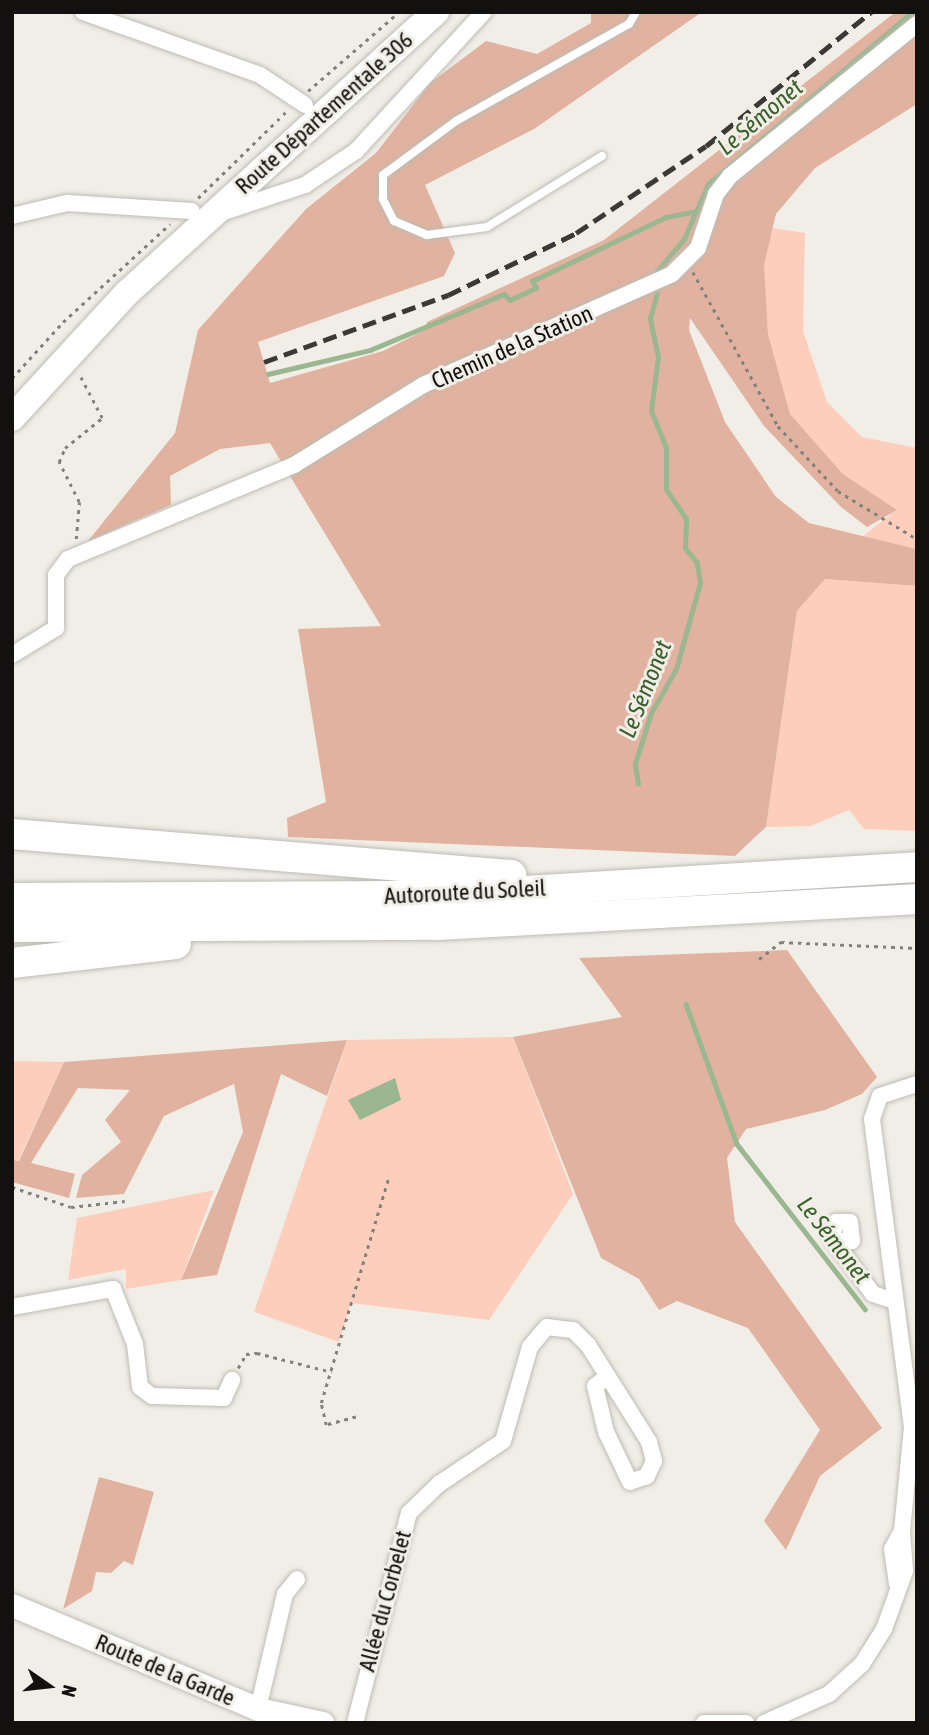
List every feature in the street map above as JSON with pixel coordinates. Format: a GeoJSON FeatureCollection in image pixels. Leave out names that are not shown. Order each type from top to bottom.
{"type":"FeatureCollection","features":[{"type":"Feature","properties":{"kind":"highway"},"geometry":{"type":"LineString","coordinates":[[12,834],[485,874],[659,878]]}},
{"type":"Feature","properties":{"kind":"highway","name":"Autoroute du Soleil"},"geometry":{"type":"LineString","coordinates":[[12,898],[445,896],[659,878],[917,867]]}},
{"type":"Feature","properties":{"kind":"highway","name":"Autoroute du Soleil"},"geometry":{"type":"LineString","coordinates":[[12,928],[305,928],[653,917],[917,899]]}},
{"type":"Feature","properties":{"kind":"highway"},"geometry":{"type":"LineString","coordinates":[[12,963],[305,928]]}},
{"type":"Feature","properties":{"kind":"main road","name":"Route Départementale 306"},"geometry":{"type":"LineString","coordinates":[[12,418],[64,356],[196,212],[301,103],[413,12]]}},
{"type":"Feature","properties":{"kind":"main road","name":"Route Départementale 306"},"geometry":{"type":"LineString","coordinates":[[12,392],[69,324],[196,212],[436,12]]}},
{"type":"Feature","properties":{"kind":"street"},"geometry":{"type":"LineString","coordinates":[[83,12],[260,75],[301,103]]}},
{"type":"Feature","properties":{"kind":"street","name":"Route Départementale 306"},"geometry":{"type":"LineString","coordinates":[[14,212],[67,203],[196,212],[305,185],[356,151],[484,12]]}},
{"type":"Feature","properties":{"kind":"street"},"geometry":{"type":"LineString","coordinates":[[687,261],[730,176],[917,23]]}},
{"type":"Feature","properties":{"kind":"street","name":"Chemin de la Station"},"geometry":{"type":"LineString","coordinates":[[68,559],[294,465],[423,386],[626,297],[687,261]]}},
{"type":"Feature","properties":{"kind":"street"},"geometry":{"type":"LineString","coordinates":[[12,655],[56,628],[56,575],[68,559]]}},
{"type":"Feature","properties":{"kind":"street"},"geometry":{"type":"LineString","coordinates":[[764,1723],[829,1694],[862,1664],[884,1629],[897,1584],[905,1571],[902,1531],[914,1427],[912,1380],[894,1301],[872,1119],[880,1096],[917,1084]]}},
{"type":"Feature","properties":{"kind":"street"},"geometry":{"type":"LineString","coordinates":[[835,1241],[873,1294],[894,1301]]}},
{"type":"Feature","properties":{"kind":"street"},"geometry":{"type":"LineString","coordinates":[[12,1307],[113,1289],[135,1344],[140,1387],[152,1396],[224,1398],[232,1380]]}},
{"type":"Feature","properties":{"kind":"street","name":"Allée du Corbelet"},"geometry":{"type":"LineString","coordinates":[[355,1723],[409,1513],[503,1441],[530,1347],[547,1326],[573,1330],[607,1377],[654,1461],[647,1476],[629,1482],[606,1432],[595,1385],[607,1377]]}},
{"type":"Feature","properties":{"kind":"street"},"geometry":{"type":"LineString","coordinates":[[258,1709],[285,1594],[297,1579]]}},
{"type":"Feature","properties":{"kind":"street","name":"Route de la Garde"},"geometry":{"type":"LineString","coordinates":[[12,1605],[258,1709],[322,1723]]}},
{"type":"Feature","properties":{"kind":"street"},"geometry":{"type":"LineString","coordinates":[[704,1723],[746,1723]]}},
{"type":"Feature","properties":{"kind":"lane"},"geometry":{"type":"LineString","coordinates":[[602,156],[487,227],[427,235],[394,220],[383,199],[383,175],[456,121],[629,24],[636,12]]}},
{"type":"Feature","properties":{"kind":"path"},"geometry":{"type":"LineString","coordinates":[[12,378],[63,322],[196,212],[301,103],[399,12]]}},
{"type":"Feature","properties":{"kind":"path"},"geometry":{"type":"LineString","coordinates":[[687,261],[778,426],[838,491],[917,539]]}},
{"type":"Feature","properties":{"kind":"path"},"geometry":{"type":"LineString","coordinates":[[64,356],[102,418],[65,448],[58,462],[79,502],[68,559]]}},
{"type":"Feature","properties":{"kind":"path"},"geometry":{"type":"LineString","coordinates":[[759,959],[782,942],[917,948]]}},
{"type":"Feature","properties":{"kind":"path"},"geometry":{"type":"LineString","coordinates":[[356,1418],[326,1425],[321,1417],[389,1177]]}},
{"type":"Feature","properties":{"kind":"path"},"geometry":{"type":"LineString","coordinates":[[12,1188],[71,1207],[125,1201]]}},
{"type":"Feature","properties":{"kind":"path"},"geometry":{"type":"LineString","coordinates":[[232,1380],[246,1354],[257,1353],[332,1373]]}},
{"type":"Feature","properties":{"kind":"shaded area"},"geometry":{"type":"Polygon","coordinates":[[[591,12],[702,12],[534,129],[425,185],[455,253],[444,276],[258,342],[270,383],[383,351],[425,330],[427,322],[604,240],[893,14],[917,12],[917,104],[815,168],[776,214],[764,265],[768,334],[790,414],[843,474],[897,510],[867,527],[841,507],[764,426],[690,318],[689,330],[725,422],[776,497],[809,523],[916,549],[917,586],[825,579],[797,611],[766,827],[735,856],[288,837],[287,818],[326,802],[298,629],[381,626],[270,443],[220,449],[170,476],[171,505],[88,541],[175,433],[198,330],[306,209],[376,153],[430,83],[486,41],[537,54],[591,23],[591,12]]]}},
{"type":"Feature","properties":{"kind":"shaded area"},"geometry":{"type":"Polygon","coordinates":[[[773,228],[805,233],[803,331],[827,402],[862,437],[917,448],[916,549],[861,538],[896,510],[843,474],[790,414],[768,334],[763,265],[773,228]]]}},
{"type":"Feature","properties":{"kind":"shaded area"},"geometry":{"type":"Polygon","coordinates":[[[825,579],[917,586],[917,831],[864,829],[849,810],[811,826],[766,827],[797,611],[825,579]]]}},
{"type":"Feature","properties":{"kind":"shaded area"},"geometry":{"type":"Polygon","coordinates":[[[787,950],[877,1077],[862,1094],[825,1110],[746,1129],[727,1158],[735,1222],[882,1428],[820,1476],[786,1550],[764,1521],[820,1430],[748,1328],[677,1301],[659,1310],[639,1279],[601,1258],[513,1037],[622,1017],[579,958],[787,950]]]}},
{"type":"Feature","properties":{"kind":"shaded area"},"geometry":{"type":"Polygon","coordinates":[[[513,1037],[573,1194],[489,1320],[351,1303],[339,1342],[254,1312],[347,1040],[513,1037]]]}},
{"type":"Feature","properties":{"kind":"shaded area"},"geometry":{"type":"Polygon","coordinates":[[[347,1040],[327,1096],[281,1074],[217,1275],[181,1280],[243,1132],[234,1084],[164,1116],[124,1194],[76,1198],[82,1175],[121,1142],[105,1120],[130,1090],[78,1088],[31,1163],[75,1174],[69,1198],[12,1182],[12,1160],[19,1161],[64,1062],[347,1040]]]}},
{"type":"Feature","properties":{"kind":"shaded area"},"geometry":{"type":"Polygon","coordinates":[[[12,1061],[64,1062],[18,1161],[12,1160],[12,1061]]]}},
{"type":"Feature","properties":{"kind":"shaded area"},"geometry":{"type":"Polygon","coordinates":[[[395,1078],[401,1100],[360,1120],[348,1100],[395,1078]]]}},
{"type":"Feature","properties":{"kind":"shaded area"},"geometry":{"type":"Polygon","coordinates":[[[214,1190],[181,1280],[126,1289],[126,1269],[68,1280],[77,1218],[214,1190]]]}},
{"type":"Feature","properties":{"kind":"shaded area"},"geometry":{"type":"Polygon","coordinates":[[[99,1477],[154,1492],[133,1565],[124,1561],[111,1573],[96,1572],[92,1591],[63,1609],[99,1477]]]}},
{"type":"Feature","properties":{"kind":"waterway","name":"Le Sémonet"},"geometry":{"type":"LineString","coordinates":[[657,271],[684,239],[708,184],[912,12]]}},
{"type":"Feature","properties":{"kind":"waterway"},"geometry":{"type":"LineString","coordinates":[[268,374],[370,350],[504,294],[510,300],[536,288],[532,281],[666,217],[696,211]]}},
{"type":"Feature","properties":{"kind":"waterway","name":"Le Sémonet"},"geometry":{"type":"LineString","coordinates":[[638,784],[635,764],[651,713],[676,669],[700,583],[697,563],[685,548],[686,519],[666,489],[666,448],[651,411],[658,357],[650,318],[657,294]]}},
{"type":"Feature","properties":{"kind":"waterway","name":"Le Sémonet"},"geometry":{"type":"LineString","coordinates":[[686,1004],[737,1144],[865,1309]]}},
{"type":"Feature","properties":{"kind":"railway"},"geometry":{"type":"LineString","coordinates":[[264,362],[448,295],[576,233],[706,146],[871,12]]}}]}
